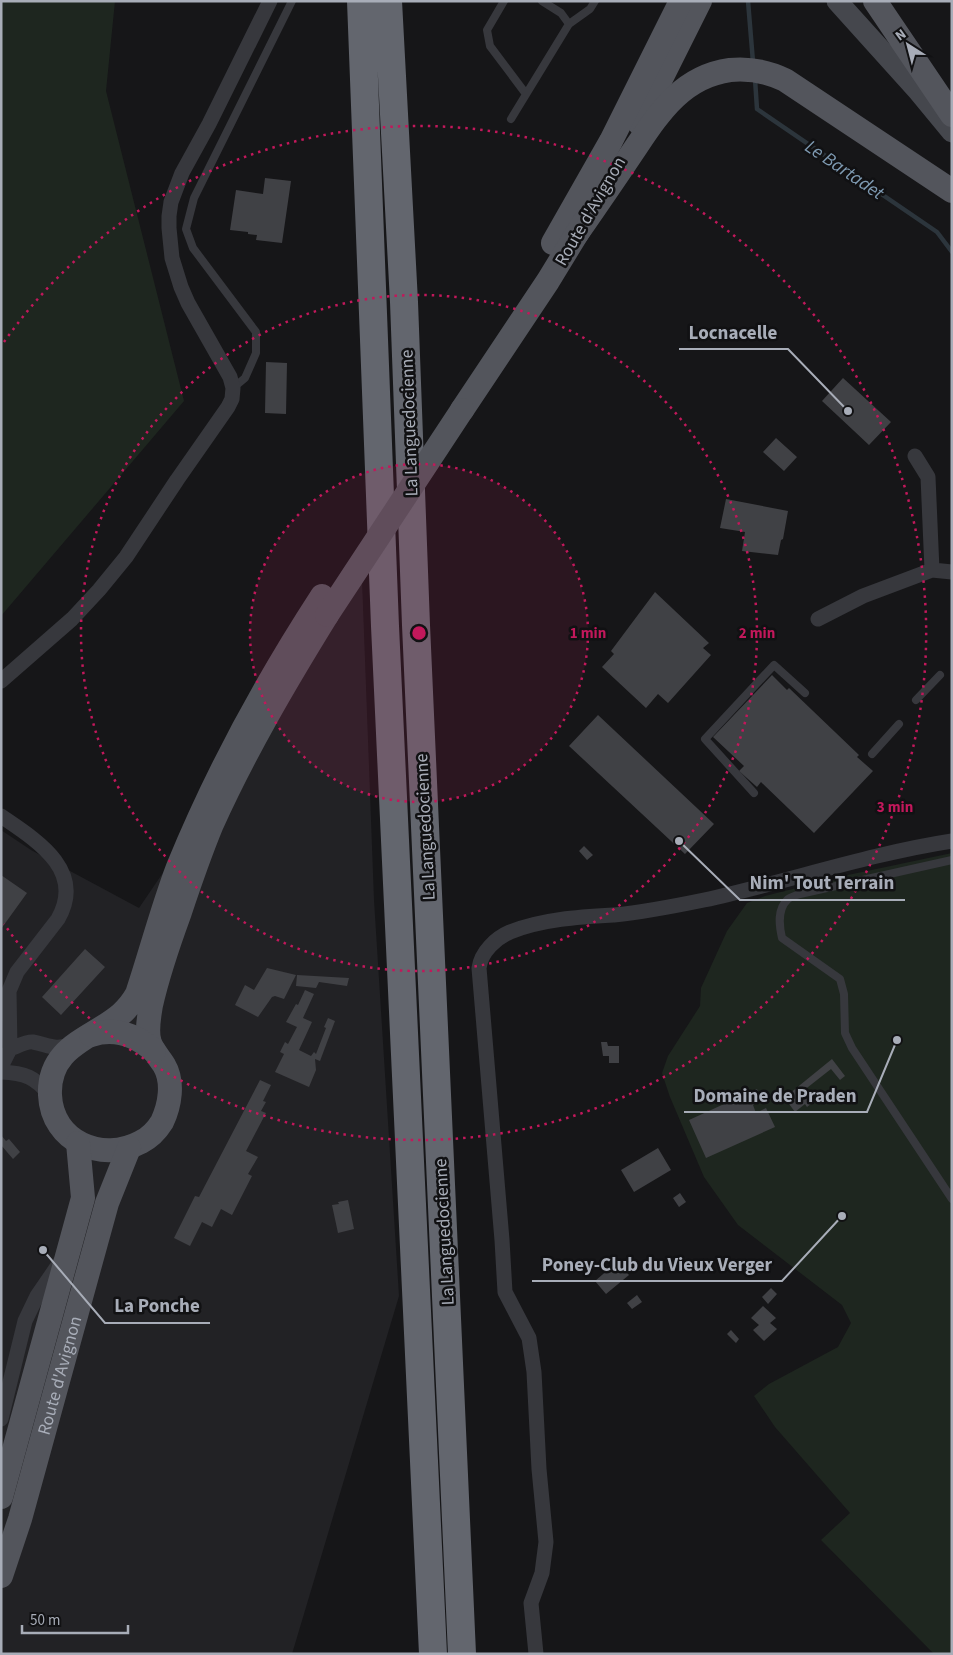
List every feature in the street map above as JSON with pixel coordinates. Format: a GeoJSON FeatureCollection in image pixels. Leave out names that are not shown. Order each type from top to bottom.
{"type":"FeatureCollection","features":[{"type":"Feature","properties":{"kind":"highway","name":"La Languedocienne"},"geometry":{"type":"LineString","coordinates":[[361,1],[386,636],[433,1654]]}},
{"type":"Feature","properties":{"kind":"highway","name":"La Languedocienne"},"geometry":{"type":"LineString","coordinates":[[388,1],[404,302],[416,625],[462,1654]]}},
{"type":"Feature","properties":{"kind":"main road","name":"Route d'Avignon"},"geometry":{"type":"LineString","coordinates":[[456,407],[611,141],[681,1]]}},
{"type":"Feature","properties":{"kind":"main road","name":"Route d'Avignon"},"geometry":{"type":"LineString","coordinates":[[456,407],[548,281],[576,235],[635,131],[700,1]]}},
{"type":"Feature","properties":{"kind":"main road"},"geometry":{"type":"LineString","coordinates":[[836,1],[919,92],[952,132]]}},
{"type":"Feature","properties":{"kind":"main road"},"geometry":{"type":"LineString","coordinates":[[874,1],[952,115]]}},
{"type":"Feature","properties":{"kind":"main road"},"geometry":{"type":"LineString","coordinates":[[576,235],[656,119],[672,99],[707,75],[734,70],[763,72],[785,80],[952,191]]}},
{"type":"Feature","properties":{"kind":"main road"},"geometry":{"type":"LineString","coordinates":[[325,606],[246,754],[212,824],[169,942],[151,1007],[148,1035],[154,1051],[165,1067],[170,1086],[168,1106],[160,1124],[147,1139],[130,1148],[112,1151],[94,1150],[78,1143],[67,1134],[58,1122],[52,1109],[50,1095],[55,1067],[62,1055],[78,1041],[120,1015],[132,1003],[137,994],[178,869],[222,769],[272,676],[325,606],[456,407]]}},
{"type":"Feature","properties":{"kind":"main road"},"geometry":{"type":"LineString","coordinates":[[78,1041],[98,1032],[112,1031],[128,1034],[142,1041],[154,1051]]}},
{"type":"Feature","properties":{"kind":"main road","name":"Route d'Avignon"},"geometry":{"type":"LineString","coordinates":[[1,1496],[84,1198],[78,1143]]}},
{"type":"Feature","properties":{"kind":"main road","name":"Route d'Avignon"},"geometry":{"type":"LineString","coordinates":[[1,1576],[20,1520],[107,1203],[130,1148]]}},
{"type":"Feature","properties":{"kind":"street"},"geometry":{"type":"LineString","coordinates":[[1,681],[72,619],[99,590],[126,557],[224,414],[232,399],[233,388],[230,377],[188,303],[172,258],[169,228],[171,202],[182,173],[213,116],[270,1]]}},
{"type":"Feature","properties":{"kind":"street"},"geometry":{"type":"LineString","coordinates":[[916,456],[928,477],[932,570]]}},
{"type":"Feature","properties":{"kind":"street"},"geometry":{"type":"LineString","coordinates":[[818,619],[863,596],[932,570],[952,572]]}},
{"type":"Feature","properties":{"kind":"street"},"geometry":{"type":"LineString","coordinates":[[1,816],[43,846],[56,861],[66,884],[66,894],[61,913],[17,972],[9,991],[10,1049],[1,1067]]}},
{"type":"Feature","properties":{"kind":"street"},"geometry":{"type":"LineString","coordinates":[[536,1654],[530,1604],[542,1573],[546,1542],[539,1469],[534,1372],[529,1338],[505,1292],[479,968],[482,959],[488,949],[499,938],[512,931],[526,927],[578,916],[616,915],[705,900],[857,860],[952,841]]}},
{"type":"Feature","properties":{"kind":"street"},"geometry":{"type":"LineString","coordinates":[[10,1049],[32,1042],[64,1048],[78,1041]]}},
{"type":"Feature","properties":{"kind":"street"},"geometry":{"type":"LineString","coordinates":[[1,1072],[15,1072],[28,1076],[39,1083],[50,1095]]}},
{"type":"Feature","properties":{"kind":"street"},"geometry":{"type":"LineString","coordinates":[[1,1419],[25,1321],[37,1296],[65,1254],[74,1235]]}},
{"type":"Feature","properties":{"kind":"lane"},"geometry":{"type":"LineString","coordinates":[[233,388],[245,378],[256,353],[256,332],[192,248],[186,229],[194,198],[292,1]]}},
{"type":"Feature","properties":{"kind":"lane"},"geometry":{"type":"LineString","coordinates":[[504,1],[487,30],[490,46],[526,94]]}},
{"type":"Feature","properties":{"kind":"lane"},"geometry":{"type":"LineString","coordinates":[[542,1],[561,12],[569,24]]}},
{"type":"Feature","properties":{"kind":"lane"},"geometry":{"type":"LineString","coordinates":[[510,118],[569,24],[590,9],[595,1]]}},
{"type":"Feature","properties":{"kind":"lane"},"geometry":{"type":"LineString","coordinates":[[754,793],[706,739],[774,665],[806,693]]}},
{"type":"Feature","properties":{"kind":"lane"},"geometry":{"type":"LineString","coordinates":[[916,700],[940,675]]}},
{"type":"Feature","properties":{"kind":"lane"},"geometry":{"type":"LineString","coordinates":[[872,754],[899,724]]}},
{"type":"Feature","properties":{"kind":"lane"},"geometry":{"type":"LineString","coordinates":[[952,860],[788,898],[780,912],[779,924],[782,938],[840,979],[844,994],[846,1033],[852,1048],[952,1198]]}},
{"type":"Feature","properties":{"kind":"shaded area"},"geometry":{"type":"Polygon","coordinates":[[[1,1],[115,1],[106,91],[184,401],[1,616],[1,1]]]}},
{"type":"Feature","properties":{"kind":"shaded area"},"geometry":{"type":"Polygon","coordinates":[[[362,580],[374,900],[399,1296],[292,1654],[1,1654],[1,830],[31,850],[139,908],[362,580]]]}},
{"type":"Feature","properties":{"kind":"shaded area"},"geometry":{"type":"Polygon","coordinates":[[[952,853],[952,1654],[934,1654],[821,1540],[850,1513],[775,1427],[754,1396],[769,1384],[838,1347],[851,1323],[842,1305],[738,1225],[704,1177],[670,1097],[662,1073],[668,1056],[700,1006],[701,988],[727,931],[747,903],[765,896],[848,875],[952,853]]]}},
{"type":"Feature","properties":{"kind":"building"},"geometry":{"type":"Polygon","coordinates":[[[265,178],[291,181],[282,243],[256,240],[257,235],[230,230],[236,190],[263,194],[265,178]]]}},
{"type":"Feature","properties":{"kind":"building"},"geometry":{"type":"Polygon","coordinates":[[[266,362],[287,363],[286,414],[265,413],[266,362]]]}},
{"type":"Feature","properties":{"kind":"building"},"geometry":{"type":"Polygon","coordinates":[[[843,378],[891,422],[869,445],[822,401],[843,378]]]}},
{"type":"Feature","properties":{"kind":"building"},"geometry":{"type":"Polygon","coordinates":[[[776,438],[797,457],[784,471],[763,452],[776,438]]]}},
{"type":"Feature","properties":{"kind":"building"},"geometry":{"type":"Polygon","coordinates":[[[726,499],[788,511],[778,555],[742,551],[745,532],[720,528],[726,499]]]}},
{"type":"Feature","properties":{"kind":"building"},"geometry":{"type":"Polygon","coordinates":[[[655,592],[709,643],[703,648],[711,655],[668,703],[658,694],[646,708],[602,667],[614,654],[611,651],[655,592]]]}},
{"type":"Feature","properties":{"kind":"building"},"geometry":{"type":"Polygon","coordinates":[[[772,675],[787,690],[789,688],[859,755],[857,757],[873,771],[814,833],[761,782],[757,787],[739,771],[744,766],[713,737],[772,675]]]}},
{"type":"Feature","properties":{"kind":"building"},"geometry":{"type":"Polygon","coordinates":[[[598,715],[714,824],[685,854],[569,746],[598,715]]]}},
{"type":"Feature","properties":{"kind":"building"},"geometry":{"type":"Polygon","coordinates":[[[584,846],[593,855],[587,860],[579,851],[584,846]]]}},
{"type":"Feature","properties":{"kind":"building"},"geometry":{"type":"Polygon","coordinates":[[[1,875],[27,893],[1,929],[1,875]]]}},
{"type":"Feature","properties":{"kind":"building"},"geometry":{"type":"Polygon","coordinates":[[[85,949],[105,967],[61,1015],[42,997],[85,949]]]}},
{"type":"Feature","properties":{"kind":"building"},"geometry":{"type":"Polygon","coordinates":[[[267,968],[296,975],[284,999],[272,997],[258,1017],[235,1005],[245,985],[254,990],[267,968]]]}},
{"type":"Feature","properties":{"kind":"building"},"geometry":{"type":"Polygon","coordinates":[[[297,975],[349,978],[347,986],[319,982],[316,988],[296,986],[297,975]]]}},
{"type":"Feature","properties":{"kind":"building"},"geometry":{"type":"Polygon","coordinates":[[[305,990],[314,994],[303,1018],[312,1022],[299,1050],[311,1056],[314,1052],[316,1054],[328,1018],[335,1021],[320,1061],[315,1059],[316,1070],[309,1087],[275,1072],[284,1054],[280,1052],[285,1042],[288,1044],[297,1027],[286,1022],[296,1004],[298,1005],[305,990]]]}},
{"type":"Feature","properties":{"kind":"building"},"geometry":{"type":"Polygon","coordinates":[[[601,1042],[607,1042],[608,1046],[619,1046],[619,1063],[609,1063],[609,1056],[603,1056],[601,1042]]]}},
{"type":"Feature","properties":{"kind":"building"},"geometry":{"type":"Polygon","coordinates":[[[832,1059],[845,1076],[840,1080],[831,1069],[803,1091],[812,1103],[807,1107],[805,1104],[795,1112],[789,1104],[794,1101],[789,1094],[832,1059]]]}},
{"type":"Feature","properties":{"kind":"building"},"geometry":{"type":"Polygon","coordinates":[[[260,1080],[271,1085],[263,1101],[266,1102],[261,1111],[266,1113],[246,1151],[258,1157],[248,1174],[252,1176],[232,1215],[221,1209],[212,1227],[202,1222],[190,1246],[174,1238],[195,1196],[199,1197],[260,1080]]]}},
{"type":"Feature","properties":{"kind":"building"},"geometry":{"type":"Polygon","coordinates":[[[757,1089],[762,1100],[753,1105],[756,1113],[766,1108],[775,1127],[706,1158],[689,1120],[757,1089]]]}},
{"type":"Feature","properties":{"kind":"building"},"geometry":{"type":"Polygon","coordinates":[[[1,1135],[6,1141],[9,1139],[20,1152],[13,1159],[1,1145],[1,1135]]]}},
{"type":"Feature","properties":{"kind":"building"},"geometry":{"type":"Polygon","coordinates":[[[658,1148],[671,1170],[634,1192],[621,1170],[658,1148]]]}},
{"type":"Feature","properties":{"kind":"building"},"geometry":{"type":"Polygon","coordinates":[[[680,1193],[686,1202],[679,1207],[673,1198],[680,1193]]]}},
{"type":"Feature","properties":{"kind":"building"},"geometry":{"type":"Polygon","coordinates":[[[348,1200],[354,1229],[338,1233],[332,1205],[348,1200]]]}},
{"type":"Feature","properties":{"kind":"building"},"geometry":{"type":"Polygon","coordinates":[[[617,1262],[629,1275],[606,1294],[595,1281],[617,1262]]]}},
{"type":"Feature","properties":{"kind":"building"},"geometry":{"type":"Polygon","coordinates":[[[771,1288],[777,1294],[768,1304],[762,1297],[771,1288]]]}},
{"type":"Feature","properties":{"kind":"building"},"geometry":{"type":"Polygon","coordinates":[[[637,1295],[642,1302],[632,1309],[627,1303],[637,1295]]]}},
{"type":"Feature","properties":{"kind":"building"},"geometry":{"type":"Polygon","coordinates":[[[763,1306],[776,1318],[770,1323],[777,1329],[764,1341],[753,1330],[759,1325],[751,1318],[763,1306]]]}},
{"type":"Feature","properties":{"kind":"building"},"geometry":{"type":"Polygon","coordinates":[[[731,1330],[739,1339],[736,1343],[727,1334],[731,1330]]]}},
{"type":"Feature","properties":{"kind":"waterway","name":"Le Bartadet"},"geometry":{"type":"LineString","coordinates":[[748,1],[753,62]]}},
{"type":"Feature","properties":{"kind":"waterway","name":"Le Bartadet"},"geometry":{"type":"LineString","coordinates":[[755,79],[757,109],[937,232],[952,252]]}},
{"type":"Feature","properties":{"kind":"place","name":"Locnacelle"},"geometry":{"type":"Point","coordinates":[848,411]}},
{"type":"Feature","properties":{"kind":"place","name":"Nim' Tout Terrain"},"geometry":{"type":"Point","coordinates":[679,841]}},
{"type":"Feature","properties":{"kind":"place","name":"Domaine de Praden"},"geometry":{"type":"Point","coordinates":[897,1040]}},
{"type":"Feature","properties":{"kind":"place","name":"Poney-Club du Vieux Verger"},"geometry":{"type":"Point","coordinates":[842,1216]}},
{"type":"Feature","properties":{"kind":"place","name":"La Ponche"},"geometry":{"type":"Point","coordinates":[43,1250]}}]}
